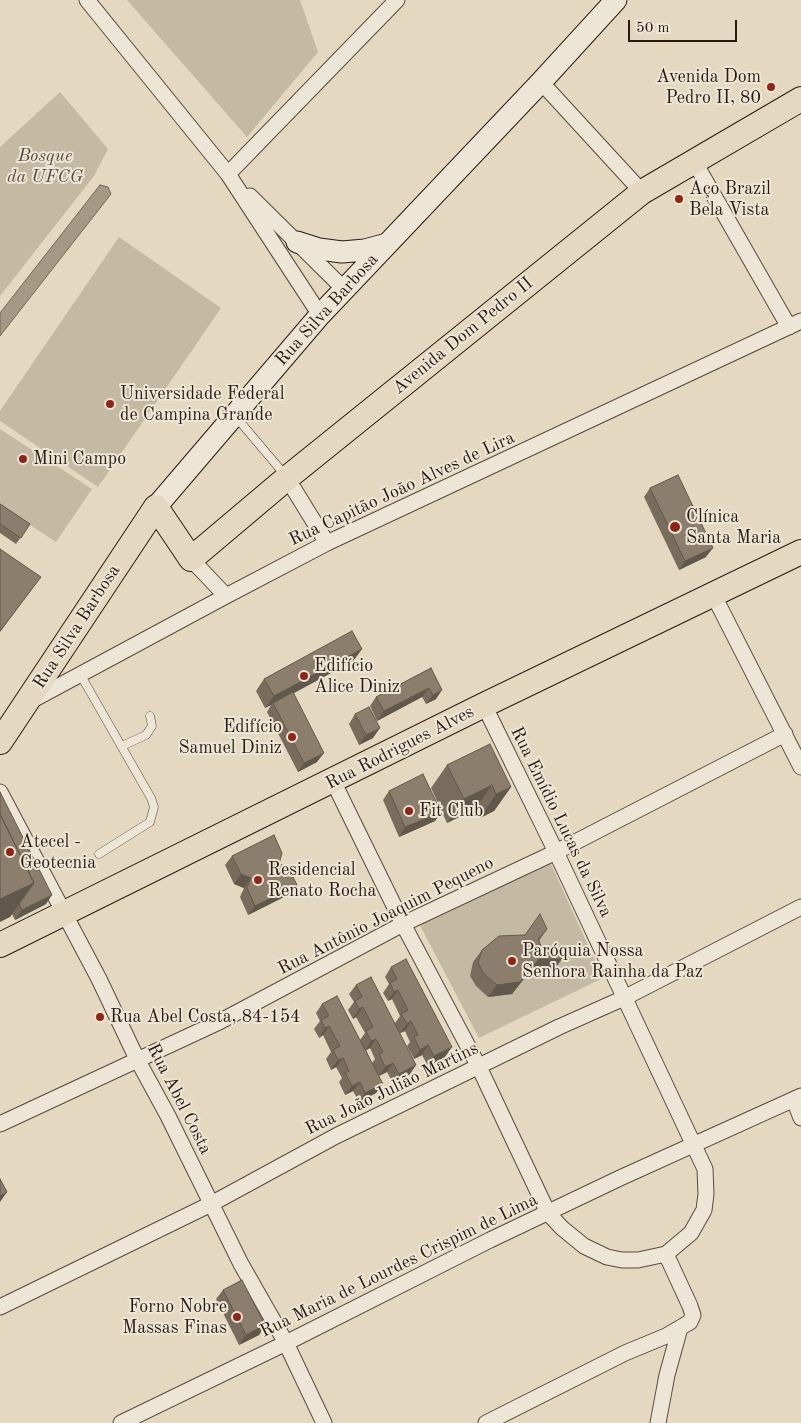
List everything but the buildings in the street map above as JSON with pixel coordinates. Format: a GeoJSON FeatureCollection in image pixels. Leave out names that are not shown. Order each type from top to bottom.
{"type":"FeatureCollection","features":[{"type":"Feature","properties":{"kind":"main road","name":"Rua Silva Barbosa"},"geometry":{"type":"LineString","coordinates":[[0,742],[156,507],[320,315],[616,0]]}},
{"type":"Feature","properties":{"kind":"main road","name":"Avenida Dom Pedro II"},"geometry":{"type":"LineString","coordinates":[[191,559],[287,478],[642,192],[801,100]]}},
{"type":"Feature","properties":{"kind":"main road"},"geometry":{"type":"LineString","coordinates":[[297,242],[319,250],[342,252],[365,250],[387,244]]}},
{"type":"Feature","properties":{"kind":"main road"},"geometry":{"type":"LineString","coordinates":[[156,507],[191,559]]}},
{"type":"Feature","properties":{"kind":"main road","name":"Rua Rodrigues Alves"},"geometry":{"type":"LineString","coordinates":[[0,946],[65,912],[333,782],[484,705],[801,552]]}},
{"type":"Feature","properties":{"kind":"street"},"geometry":{"type":"LineString","coordinates":[[88,0],[228,174],[320,315]]}},
{"type":"Feature","properties":{"kind":"street"},"geometry":{"type":"LineString","coordinates":[[228,174],[397,0]]}},
{"type":"Feature","properties":{"kind":"street"},"geometry":{"type":"LineString","coordinates":[[541,82],[642,192]]}},
{"type":"Feature","properties":{"kind":"street"},"geometry":{"type":"LineString","coordinates":[[694,161],[795,324]]}},
{"type":"Feature","properties":{"kind":"street"},"geometry":{"type":"LineString","coordinates":[[228,174],[344,289]]}},
{"type":"Feature","properties":{"kind":"street","name":"Rua Capitão João Alves de Lira"},"geometry":{"type":"LineString","coordinates":[[26,704],[327,543],[795,324]]}},
{"type":"Feature","properties":{"kind":"street"},"geometry":{"type":"LineString","coordinates":[[287,478],[327,543]]}},
{"type":"Feature","properties":{"kind":"street"},"geometry":{"type":"LineString","coordinates":[[191,559],[226,596]]}},
{"type":"Feature","properties":{"kind":"street"},"geometry":{"type":"LineString","coordinates":[[713,594],[801,767]]}},
{"type":"Feature","properties":{"kind":"street","name":"Rua Emídio Lucas da Silva"},"geometry":{"type":"LineString","coordinates":[[484,705],[556,852],[705,1170],[704,1210],[691,1233],[666,1254]]}},
{"type":"Feature","properties":{"kind":"street","name":"Rua Antônio Joaquim Pequeno"},"geometry":{"type":"LineString","coordinates":[[0,1124],[219,1022],[403,924],[556,852],[784,734]]}},
{"type":"Feature","properties":{"kind":"street"},"geometry":{"type":"LineString","coordinates":[[333,782],[403,924],[479,1066],[548,1213],[578,1242],[607,1257],[622,1260],[638,1260],[666,1254],[693,1315],[690,1322],[666,1336],[625,1352],[486,1423]]}},
{"type":"Feature","properties":{"kind":"street","name":"Rua Abel Costa"},"geometry":{"type":"LineString","coordinates":[[0,792],[65,912],[241,1264],[286,1343],[324,1423]]}},
{"type":"Feature","properties":{"kind":"street","name":"Rua João Julião Martins"},"geometry":{"type":"LineString","coordinates":[[0,1307],[211,1204],[336,1136],[560,1027],[624,998],[801,907]]}},
{"type":"Feature","properties":{"kind":"street"},"geometry":{"type":"LineString","coordinates":[[797,1098],[801,1118]]}},
{"type":"Feature","properties":{"kind":"street","name":"Rua Maria de Lourdes Crispim de Lima"},"geometry":{"type":"LineString","coordinates":[[121,1423],[286,1343],[490,1240],[797,1098]]}},
{"type":"Feature","properties":{"kind":"street"},"geometry":{"type":"LineString","coordinates":[[658,1423],[667,1375],[680,1328]]}},
{"type":"Feature","properties":{"kind":"lane"},"geometry":{"type":"LineString","coordinates":[[234,416],[287,478]]}},
{"type":"Feature","properties":{"kind":"lane"},"geometry":{"type":"LineString","coordinates":[[80,674],[151,798],[154,807],[150,822],[99,854]]}},
{"type":"Feature","properties":{"kind":"lane"},"geometry":{"type":"LineString","coordinates":[[122,746],[146,734],[152,726],[150,716]]}},
{"type":"Feature","properties":{"kind":"green space"},"geometry":{"type":"Polygon","coordinates":[[[127,0],[300,0],[318,52],[247,137],[127,0]]]}},
{"type":"Feature","properties":{"kind":"green space","name":"Bosque da UFCG"},"geometry":{"type":"Polygon","coordinates":[[[60,92],[108,149],[94,176],[0,296],[0,147],[60,92]]]}},
{"type":"Feature","properties":{"kind":"green space"},"geometry":{"type":"Polygon","coordinates":[[[119,237],[221,308],[98,487],[0,421],[0,411],[119,237]]]}},
{"type":"Feature","properties":{"kind":"green space","name":"Mini Campo"},"geometry":{"type":"Polygon","coordinates":[[[0,429],[92,489],[56,542],[0,505],[0,429]]]}},
{"type":"Feature","properties":{"kind":"green space"},"geometry":{"type":"Polygon","coordinates":[[[545,851],[603,978],[479,1038],[414,914],[545,851]],[[517,947],[473,963],[470,976],[476,986],[530,971],[553,971],[517,947]]]}},
{"type":"Feature","properties":{"kind":"shaded area"},"geometry":{"type":"Polygon","coordinates":[[[100,185],[108,187],[111,194],[0,336],[0,313],[100,185]]]}},
{"type":"Feature","properties":{"kind":"place","name":"Avenida Dom Pedro II, 80"},"geometry":{"type":"Point","coordinates":[771,87]}},
{"type":"Feature","properties":{"kind":"place","name":"Aço Brazil Bela Vista"},"geometry":{"type":"Point","coordinates":[679,199]}},
{"type":"Feature","properties":{"kind":"place","name":"Universidade Federal de Campina Grande"},"geometry":{"type":"Point","coordinates":[110,404]}},
{"type":"Feature","properties":{"kind":"place","name":"Mini Campo"},"geometry":{"type":"Point","coordinates":[23,459]}},
{"type":"Feature","properties":{"kind":"place","name":"Clínica Santa Maria"},"geometry":{"type":"Point","coordinates":[675,527]}},
{"type":"Feature","properties":{"kind":"place","name":"Edifício Alice Diniz"},"geometry":{"type":"Point","coordinates":[304,676]}},
{"type":"Feature","properties":{"kind":"place","name":"Edifício Samuel Diniz"},"geometry":{"type":"Point","coordinates":[292,737]}},
{"type":"Feature","properties":{"kind":"place","name":"Fit Club"},"geometry":{"type":"Point","coordinates":[409,811]}},
{"type":"Feature","properties":{"kind":"place","name":"Atecel - Geotecnia"},"geometry":{"type":"Point","coordinates":[10,852]}},
{"type":"Feature","properties":{"kind":"place","name":"Residencial Renato Rocha"},"geometry":{"type":"Point","coordinates":[258,880]}},
{"type":"Feature","properties":{"kind":"place","name":"Paróquia Nossa Senhora Rainha da Paz"},"geometry":{"type":"Point","coordinates":[512,961]}},
{"type":"Feature","properties":{"kind":"place","name":"Rua Abel Costa, 84-154"},"geometry":{"type":"Point","coordinates":[100,1017]}},
{"type":"Feature","properties":{"kind":"place","name":"Forno Nobre Massas Finas"},"geometry":{"type":"Point","coordinates":[237,1317]}}]}
